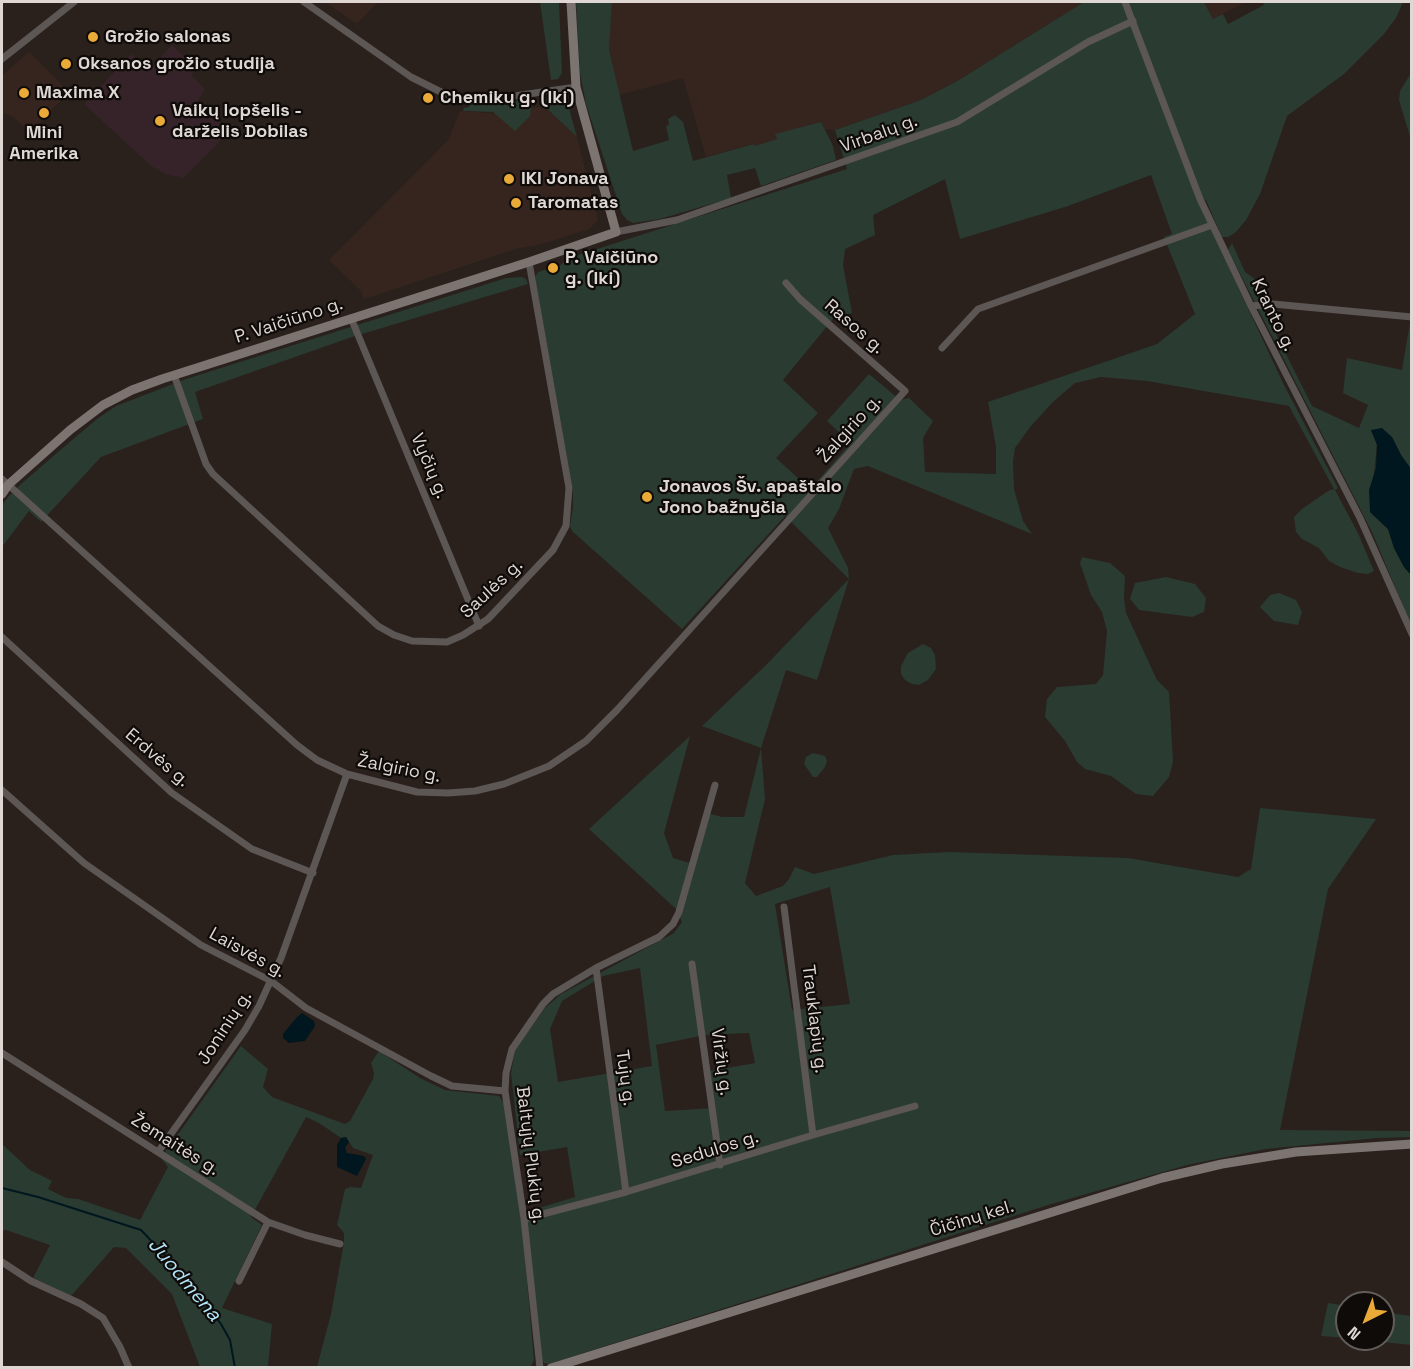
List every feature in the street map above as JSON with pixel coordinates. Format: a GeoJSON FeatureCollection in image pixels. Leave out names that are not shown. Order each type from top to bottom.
{"type":"FeatureCollection","features":[{"type":"Feature","properties":{"kind":"main road"},"geometry":{"type":"LineString","coordinates":[[571,2],[576,87],[616,232]]}},
{"type":"Feature","properties":{"kind":"main road","name":"P. Vaičiūno g."},"geometry":{"type":"LineString","coordinates":[[2,494],[5,482],[70,430],[103,405],[132,390],[616,232]]}},
{"type":"Feature","properties":{"kind":"main road","name":"Čičinų kel."},"geometry":{"type":"LineString","coordinates":[[551,1368],[1162,1178],[1222,1164],[1296,1152],[1412,1144]]}},
{"type":"Feature","properties":{"kind":"street"},"geometry":{"type":"LineString","coordinates":[[2,59],[74,2]]}},
{"type":"Feature","properties":{"kind":"street"},"geometry":{"type":"LineString","coordinates":[[304,2],[411,77],[445,94],[468,99],[494,99],[576,87]]}},
{"type":"Feature","properties":{"kind":"street","name":"Kranto g."},"geometry":{"type":"LineString","coordinates":[[1125,2],[1178,144],[1212,225],[1360,518],[1412,634]]}},
{"type":"Feature","properties":{"kind":"street","name":"Virbalų g."},"geometry":{"type":"LineString","coordinates":[[616,232],[677,220],[957,122],[1088,42],[1133,21]]}},
{"type":"Feature","properties":{"kind":"street"},"geometry":{"type":"LineString","coordinates":[[942,348],[978,309],[1212,225]]}},
{"type":"Feature","properties":{"kind":"street","name":"Saulės g."},"geometry":{"type":"LineString","coordinates":[[174,375],[206,464],[213,474],[378,626],[412,641],[447,642],[488,619],[553,550],[566,526],[569,488],[529,262]]}},
{"type":"Feature","properties":{"kind":"street","name":"Rasos g."},"geometry":{"type":"LineString","coordinates":[[786,284],[905,391]]}},
{"type":"Feature","properties":{"kind":"street"},"geometry":{"type":"LineString","coordinates":[[1251,306],[1273,303],[1412,317]]}},
{"type":"Feature","properties":{"kind":"street","name":"Vyčių g."},"geometry":{"type":"LineString","coordinates":[[351,318],[479,626]]}},
{"type":"Feature","properties":{"kind":"street","name":"Žalgirio g."},"geometry":{"type":"LineString","coordinates":[[5,482],[297,745],[317,760],[347,774],[417,792],[475,791],[504,784],[549,766],[586,741],[905,391]]}},
{"type":"Feature","properties":{"kind":"street","name":"Erdvės g."},"geometry":{"type":"LineString","coordinates":[[2,637],[172,793],[252,849],[313,873]]}},
{"type":"Feature","properties":{"kind":"street","name":"Joninių g."},"geometry":{"type":"LineString","coordinates":[[158,1152],[245,1030],[271,981],[313,873],[347,774]]}},
{"type":"Feature","properties":{"kind":"street","name":"Baltųjų Plukių g."},"geometry":{"type":"LineString","coordinates":[[540,1368],[524,1219],[505,1090],[506,1073],[512,1049],[552,994],[596,968],[659,937],[673,924],[680,912],[715,785]]}},
{"type":"Feature","properties":{"kind":"street","name":"Laisvės g."},"geometry":{"type":"LineString","coordinates":[[2,790],[91,868],[201,945],[271,981],[306,1008],[452,1086],[505,1090]]}},
{"type":"Feature","properties":{"kind":"street","name":"Trauklapių g."},"geometry":{"type":"LineString","coordinates":[[784,907],[813,1135]]}},
{"type":"Feature","properties":{"kind":"street","name":"Viržių g."},"geometry":{"type":"LineString","coordinates":[[692,964],[720,1165]]}},
{"type":"Feature","properties":{"kind":"street","name":"Tujų g."},"geometry":{"type":"LineString","coordinates":[[596,968],[626,1192]]}},
{"type":"Feature","properties":{"kind":"street","name":"Žemaitės g."},"geometry":{"type":"LineString","coordinates":[[2,1053],[268,1222],[340,1244]]}},
{"type":"Feature","properties":{"kind":"street","name":"Sedulos g."},"geometry":{"type":"LineString","coordinates":[[524,1219],[720,1165],[915,1106]]}},
{"type":"Feature","properties":{"kind":"street"},"geometry":{"type":"LineString","coordinates":[[239,1281],[268,1222]]}},
{"type":"Feature","properties":{"kind":"street"},"geometry":{"type":"LineString","coordinates":[[2,1262],[31,1281],[81,1304],[103,1318],[116,1338],[129,1368]]}},
{"type":"Feature","properties":{"kind":"shaded area"},"geometry":{"type":"Polygon","coordinates":[[[325,2],[378,2],[357,24],[325,2]]]}},
{"type":"Feature","properties":{"kind":"shaded area"},"geometry":{"type":"Polygon","coordinates":[[[612,2],[1084,2],[959,80],[921,100],[835,130],[824,129],[821,122],[776,135],[777,139],[755,146],[753,144],[706,157],[683,78],[619,95],[609,50],[612,2]]]}},
{"type":"Feature","properties":{"kind":"shaded area"},"geometry":{"type":"Polygon","coordinates":[[[1204,2],[1246,2],[1213,19],[1204,2]]]}},
{"type":"Feature","properties":{"kind":"shaded area","name":"Vaikų lopšelis - darželis Dobilas"},"geometry":{"type":"Polygon","coordinates":[[[172,45],[197,68],[191,75],[205,89],[196,104],[203,110],[205,108],[230,131],[184,178],[165,174],[151,166],[84,104],[131,54],[149,69],[172,45]]]}},
{"type":"Feature","properties":{"kind":"shaded area"},"geometry":{"type":"Polygon","coordinates":[[[29,52],[69,92],[30,133],[12,116],[2,113],[2,76],[29,52]]]}},
{"type":"Feature","properties":{"kind":"shaded area"},"geometry":{"type":"Polygon","coordinates":[[[544,106],[577,137],[598,219],[590,229],[535,246],[519,248],[364,299],[361,291],[329,260],[448,140],[460,111],[529,116],[531,108],[544,106]]]}},
{"type":"Feature","properties":{"kind":"green space"},"geometry":{"type":"Polygon","coordinates":[[[540,2],[559,2],[562,73],[558,79],[551,80],[540,2]]]}},
{"type":"Feature","properties":{"kind":"green space"},"geometry":{"type":"Polygon","coordinates":[[[576,2],[612,2],[609,50],[633,151],[669,140],[666,126],[669,125],[668,119],[675,115],[683,122],[693,161],[754,144],[755,146],[777,139],[775,134],[821,122],[833,146],[836,160],[761,186],[755,168],[727,175],[731,198],[660,219],[633,223],[627,220],[622,214],[586,104],[580,73],[576,2]]]}},
{"type":"Feature","properties":{"kind":"green space"},"geometry":{"type":"Polygon","coordinates":[[[1084,2],[1204,2],[1213,19],[1223,14],[1228,24],[1264,5],[1263,2],[1403,2],[1396,18],[1384,34],[1344,74],[1287,116],[1260,194],[1246,220],[1236,232],[1228,237],[1222,237],[1206,200],[1200,199],[1198,202],[1284,385],[1338,488],[1335,490],[1358,533],[1374,571],[1368,574],[1358,573],[1340,567],[1329,561],[1319,548],[1302,539],[1296,532],[1294,517],[1302,509],[1334,489],[1289,406],[1147,381],[1101,377],[1075,383],[1053,402],[1015,448],[1014,489],[1023,521],[1032,534],[868,466],[854,469],[839,509],[828,528],[848,568],[849,579],[785,516],[682,629],[572,531],[570,526],[573,491],[535,277],[538,272],[561,265],[572,257],[847,169],[835,130],[921,100],[959,80],[1084,2]],[[1151,175],[1068,206],[960,239],[945,179],[873,215],[875,235],[845,249],[843,265],[852,313],[833,319],[783,380],[818,413],[776,458],[810,489],[851,443],[827,421],[869,374],[900,400],[909,398],[933,421],[923,438],[925,472],[996,474],[996,447],[988,402],[1157,344],[1195,314],[1164,237],[1172,234],[1151,175]]]}},
{"type":"Feature","properties":{"kind":"green space"},"geometry":{"type":"Polygon","coordinates":[[[1411,73],[1411,140],[1399,100],[1400,91],[1411,73]]]}},
{"type":"Feature","properties":{"kind":"green space"},"geometry":{"type":"Polygon","coordinates":[[[558,94],[558,99],[563,98],[567,101],[577,137],[544,106],[546,97],[558,94]]]}},
{"type":"Feature","properties":{"kind":"green space"},"geometry":{"type":"Polygon","coordinates":[[[532,100],[530,116],[515,131],[493,112],[463,111],[464,108],[469,107],[469,103],[490,104],[532,100]]]}},
{"type":"Feature","properties":{"kind":"green space"},"geometry":{"type":"Polygon","coordinates":[[[1232,243],[1245,272],[1259,282],[1263,308],[1312,406],[1359,428],[1368,405],[1343,393],[1347,358],[1402,370],[1411,316],[1411,469],[1392,437],[1371,430],[1377,444],[1370,512],[1388,529],[1394,548],[1411,575],[1411,625],[1372,532],[1228,250],[1232,243]]]}},
{"type":"Feature","properties":{"kind":"green space"},"geometry":{"type":"Polygon","coordinates":[[[522,277],[528,284],[352,337],[195,392],[203,419],[101,457],[41,522],[29,511],[2,547],[2,505],[9,496],[97,419],[116,406],[186,379],[506,278],[522,277]]]}},
{"type":"Feature","properties":{"kind":"green space"},"geometry":{"type":"Polygon","coordinates":[[[1082,557],[1110,563],[1125,576],[1126,613],[1157,680],[1169,692],[1173,762],[1169,777],[1153,796],[1136,794],[1111,776],[1085,769],[1077,762],[1065,741],[1045,717],[1047,699],[1057,687],[1096,684],[1103,675],[1107,631],[1102,612],[1091,595],[1080,563],[1082,557]]]}},
{"type":"Feature","properties":{"kind":"green space"},"geometry":{"type":"Polygon","coordinates":[[[1166,577],[1195,584],[1206,598],[1204,612],[1192,617],[1139,610],[1130,599],[1135,583],[1166,577]]]}},
{"type":"Feature","properties":{"kind":"green space"},"geometry":{"type":"Polygon","coordinates":[[[849,579],[817,680],[786,670],[761,748],[702,726],[766,665],[849,579]]]}},
{"type":"Feature","properties":{"kind":"green space"},"geometry":{"type":"Polygon","coordinates":[[[1279,593],[1296,600],[1302,612],[1298,625],[1274,621],[1260,607],[1270,595],[1279,593]]]}},
{"type":"Feature","properties":{"kind":"green space"},"geometry":{"type":"Polygon","coordinates":[[[923,644],[931,648],[935,655],[936,669],[928,680],[919,685],[912,684],[901,674],[901,666],[908,653],[923,644]]]}},
{"type":"Feature","properties":{"kind":"green space"},"geometry":{"type":"Polygon","coordinates":[[[690,736],[664,833],[673,858],[690,863],[704,812],[722,817],[744,817],[761,748],[765,799],[745,883],[756,896],[783,886],[795,867],[814,874],[893,855],[949,852],[1128,858],[1238,877],[1251,869],[1260,808],[1376,819],[1328,889],[1280,1130],[1411,1131],[1411,1137],[1377,1138],[1266,1149],[1187,1165],[1048,1205],[549,1364],[544,1363],[526,1212],[575,1197],[567,1147],[520,1155],[511,1073],[515,1050],[545,1008],[561,994],[674,933],[682,922],[676,909],[589,829],[690,736]],[[830,887],[775,904],[792,1010],[850,1004],[830,887]],[[640,968],[603,976],[562,1001],[550,1029],[558,1082],[652,1066],[640,968]],[[749,1033],[705,1035],[656,1045],[665,1111],[715,1108],[710,1071],[755,1063],[749,1033]]]}},
{"type":"Feature","properties":{"kind":"green space"},"geometry":{"type":"Polygon","coordinates":[[[813,753],[825,756],[827,761],[817,777],[813,777],[804,764],[806,757],[813,753]]]}},
{"type":"Feature","properties":{"kind":"green space"},"geometry":{"type":"Polygon","coordinates":[[[241,1046],[268,1069],[263,1087],[272,1097],[345,1124],[350,1121],[373,1079],[371,1063],[379,1051],[420,1078],[445,1090],[499,1096],[505,1105],[523,1235],[534,1360],[530,1368],[317,1367],[331,1314],[344,1242],[344,1233],[337,1225],[345,1189],[361,1188],[373,1155],[353,1148],[346,1137],[341,1138],[306,1117],[251,1217],[262,1225],[222,1308],[272,1324],[268,1367],[200,1367],[172,1294],[126,1248],[114,1247],[71,1296],[33,1278],[50,1245],[6,1230],[2,1231],[2,1144],[30,1170],[52,1181],[48,1189],[66,1198],[78,1199],[140,1220],[168,1167],[161,1158],[241,1046]]]}},
{"type":"Feature","properties":{"kind":"green space"},"geometry":{"type":"Polygon","coordinates":[[[1328,1303],[1335,1304],[1335,1337],[1321,1336],[1328,1303]]]}},
{"type":"Feature","properties":{"kind":"green space"},"geometry":{"type":"Polygon","coordinates":[[[1395,1314],[1411,1316],[1411,1345],[1395,1343],[1395,1314]]]}},
{"type":"Feature","properties":{"kind":"water"},"geometry":{"type":"Polygon","coordinates":[[[1382,428],[1392,437],[1411,469],[1411,575],[1394,548],[1388,529],[1370,512],[1369,490],[1376,468],[1377,445],[1371,430],[1382,428]]]}},
{"type":"Feature","properties":{"kind":"water"},"geometry":{"type":"Polygon","coordinates":[[[302,1013],[314,1021],[315,1026],[305,1041],[289,1043],[283,1038],[283,1034],[302,1013]]]}},
{"type":"Feature","properties":{"kind":"water"},"geometry":{"type":"Polygon","coordinates":[[[346,1137],[349,1142],[345,1148],[347,1153],[364,1156],[366,1159],[357,1176],[337,1167],[337,1145],[341,1138],[346,1137]]]}},
{"type":"Feature","properties":{"kind":"waterway","name":"Juodmena"},"geometry":{"type":"LineString","coordinates":[[2,1188],[141,1230],[175,1266],[221,1324],[230,1340],[235,1368]]}},
{"type":"Feature","properties":{"kind":"place","name":"Grožio salonas"},"geometry":{"type":"Point","coordinates":[93,37]}},
{"type":"Feature","properties":{"kind":"place","name":"Oksanos grožio studija"},"geometry":{"type":"Point","coordinates":[66,64]}},
{"type":"Feature","properties":{"kind":"place","name":"Maxima X"},"geometry":{"type":"Point","coordinates":[24,93]}},
{"type":"Feature","properties":{"kind":"place","name":"Chemikų g. (Iki)"},"geometry":{"type":"Point","coordinates":[428,98]}},
{"type":"Feature","properties":{"kind":"place","name":"Mini Amerika"},"geometry":{"type":"Point","coordinates":[44,113]}},
{"type":"Feature","properties":{"kind":"place","name":"Vaikų lopšelis - darželis Dobilas"},"geometry":{"type":"Point","coordinates":[160,121]}},
{"type":"Feature","properties":{"kind":"place","name":"IKI Jonava"},"geometry":{"type":"Point","coordinates":[509,179]}},
{"type":"Feature","properties":{"kind":"place","name":"Taromatas"},"geometry":{"type":"Point","coordinates":[516,203]}},
{"type":"Feature","properties":{"kind":"place","name":"P. Vaičiūno g. (Iki)"},"geometry":{"type":"Point","coordinates":[553,268]}},
{"type":"Feature","properties":{"kind":"place","name":"Jonavos Šv. apaštalo Jono bažnyčia"},"geometry":{"type":"Point","coordinates":[647,497]}}]}
